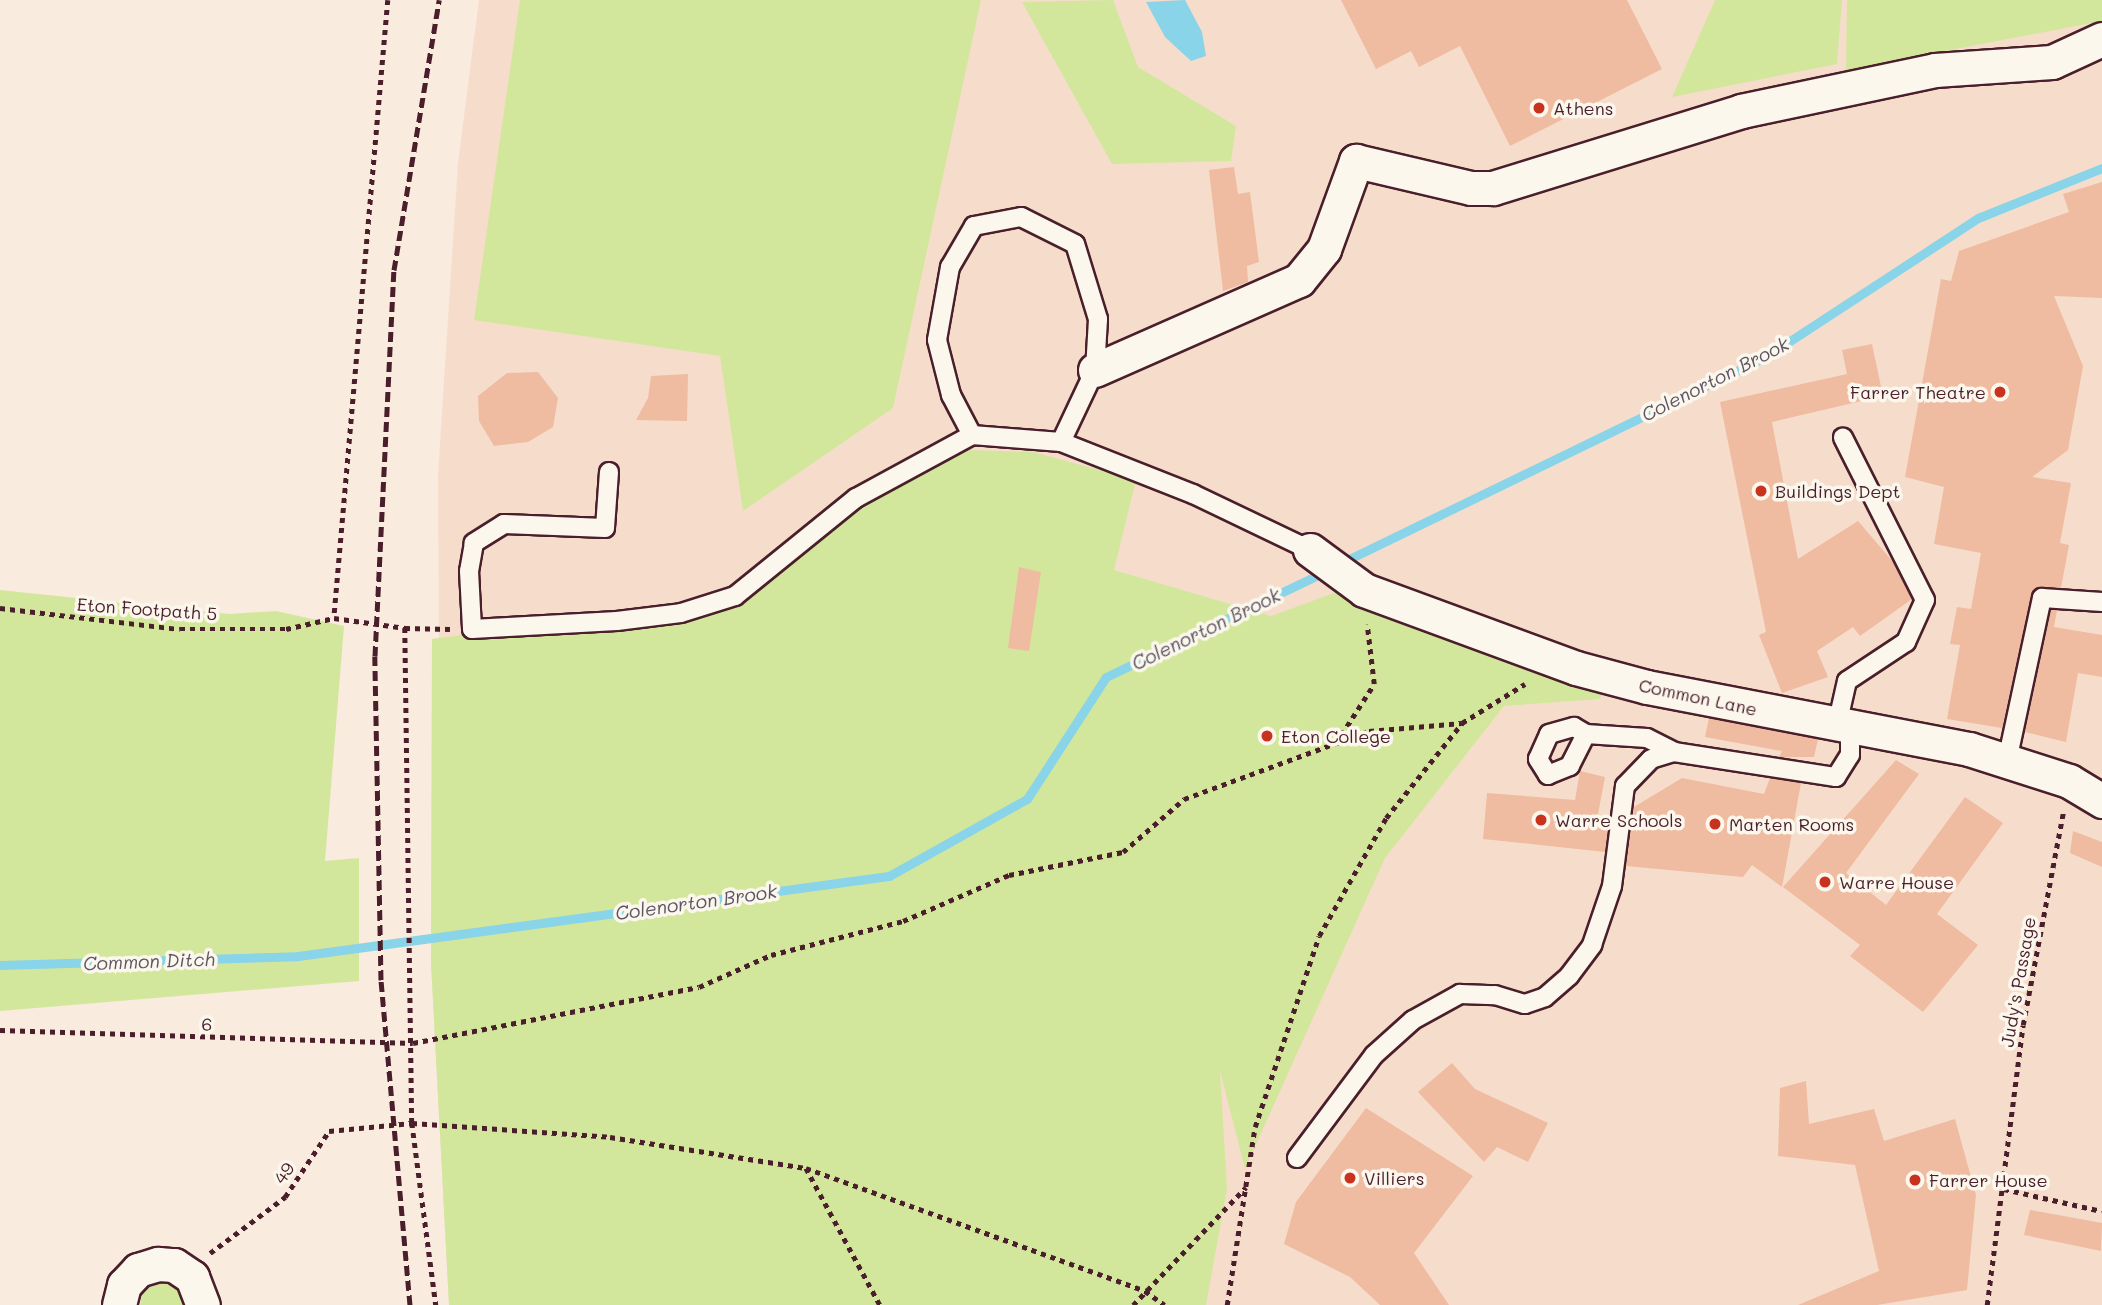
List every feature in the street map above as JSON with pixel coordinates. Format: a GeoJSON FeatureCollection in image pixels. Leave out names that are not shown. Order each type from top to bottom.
{"type":"FeatureCollection","features":[{"type":"Feature","properties":{"kind":"street"},"geometry":{"type":"LineString","coordinates":[[1095,370],[1299,280],[1324,249],[1356,161],[1471,188],[1493,188],[1741,111],[1935,70],[2052,62],[2102,39]]}},
{"type":"Feature","properties":{"kind":"street","name":"Common Lane"},"geometry":{"type":"LineString","coordinates":[[1310,550],[1364,590],[1576,668],[2007,761],[2069,781],[2102,802]]}},
{"type":"Feature","properties":{"kind":"street"},"geometry":{"type":"LineString","coordinates":[[119,1305],[124,1285],[138,1270],[158,1264],[186,1271],[200,1289],[203,1305]]}},
{"type":"Feature","properties":{"kind":"lane"},"geometry":{"type":"LineString","coordinates":[[972,435],[951,395],[937,340],[950,267],[974,226],[1021,217],[1075,244],[1098,319],[1095,370],[1061,442]]}},
{"type":"Feature","properties":{"kind":"lane"},"geometry":{"type":"LineString","coordinates":[[609,472],[605,528],[505,524],[474,543],[469,571],[472,629],[642,618],[735,596],[856,498],[972,435],[1061,442],[1193,494],[1310,550]]}},
{"type":"Feature","properties":{"kind":"lane"},"geometry":{"type":"LineString","coordinates":[[1586,734],[1647,738],[1674,752],[1836,777],[1850,755],[1843,726],[1842,688],[1906,642],[1925,600],[1843,438]]}},
{"type":"Feature","properties":{"kind":"lane"},"geometry":{"type":"LineString","coordinates":[[2007,761],[2042,598],[2102,602]]}},
{"type":"Feature","properties":{"kind":"lane"},"geometry":{"type":"LineString","coordinates":[[1297,1157],[1374,1055],[1413,1020],[1460,994],[1495,995],[1525,1004],[1545,997],[1569,976],[1592,945],[1612,886],[1625,786],[1651,759],[1674,752]]}},
{"type":"Feature","properties":{"kind":"path"},"geometry":{"type":"LineString","coordinates":[[334,618],[388,0]]}},
{"type":"Feature","properties":{"kind":"path"},"geometry":{"type":"LineString","coordinates":[[1335,744],[1374,684],[1364,590]]}},
{"type":"Feature","properties":{"kind":"path","name":"Eton Footpath 5"},"geometry":{"type":"LineString","coordinates":[[0,608],[180,629],[286,628],[334,618],[405,628]]}},
{"type":"Feature","properties":{"kind":"path"},"geometry":{"type":"LineString","coordinates":[[436,1305],[412,1123],[414,960],[405,628],[472,629]]}},
{"type":"Feature","properties":{"kind":"path"},"geometry":{"type":"LineString","coordinates":[[1227,1305],[1255,1127],[1319,936],[1386,818],[1462,723],[1529,683]]}},
{"type":"Feature","properties":{"kind":"path","name":"6"},"geometry":{"type":"LineString","coordinates":[[0,1030],[413,1043],[699,987],[771,955],[903,922],[1009,875],[1123,852],[1184,799],[1369,731],[1462,723]]}},
{"type":"Feature","properties":{"kind":"path","name":"Judy's Passage"},"geometry":{"type":"LineString","coordinates":[[1987,1305],[2023,1025],[2069,781]]}},
{"type":"Feature","properties":{"kind":"path"},"geometry":{"type":"LineString","coordinates":[[412,1123],[610,1138],[806,1168],[1145,1291],[1165,1305]]}},
{"type":"Feature","properties":{"kind":"path","name":"49"},"geometry":{"type":"LineString","coordinates":[[186,1271],[285,1197],[329,1131],[412,1123]]}},
{"type":"Feature","properties":{"kind":"path"},"geometry":{"type":"LineString","coordinates":[[806,1168],[880,1305]]}},
{"type":"Feature","properties":{"kind":"path"},"geometry":{"type":"LineString","coordinates":[[1133,1305],[1245,1186]]}},
{"type":"Feature","properties":{"kind":"path"},"geometry":{"type":"LineString","coordinates":[[2004,1189],[2102,1211]]}},
{"type":"Feature","properties":{"kind":"shaded area","name":"Eton College"},"geometry":{"type":"Polygon","coordinates":[[[479,0],[2102,0],[2102,1305],[449,1305],[431,963],[432,639],[439,638],[438,475],[458,163],[479,0]]]}},
{"type":"Feature","properties":{"kind":"green space"},"geometry":{"type":"Polygon","coordinates":[[[520,0],[981,0],[893,408],[743,511],[720,356],[474,320],[520,0]]]}},
{"type":"Feature","properties":{"kind":"green space"},"geometry":{"type":"Polygon","coordinates":[[[1113,0],[1138,67],[1236,126],[1231,161],[1112,164],[1022,2],[1113,0]]]}},
{"type":"Feature","properties":{"kind":"green space"},"geometry":{"type":"Polygon","coordinates":[[[1715,0],[1842,0],[1837,64],[1672,97],[1715,0]]]}},
{"type":"Feature","properties":{"kind":"green space"},"geometry":{"type":"Polygon","coordinates":[[[1847,0],[2102,0],[2102,21],[1846,70],[1847,0]]]}},
{"type":"Feature","properties":{"kind":"green space"},"geometry":{"type":"Polygon","coordinates":[[[967,450],[1033,452],[1136,480],[1114,570],[1271,616],[1342,590],[1607,688],[1599,699],[1504,706],[1385,858],[1245,1169],[1220,1071],[1227,1189],[1206,1305],[449,1305],[431,963],[432,639],[727,602],[918,467],[967,450]]]}},
{"type":"Feature","properties":{"kind":"green space"},"geometry":{"type":"Polygon","coordinates":[[[0,590],[229,614],[276,611],[344,626],[325,861],[359,858],[359,981],[0,1011],[0,590]]]}},
{"type":"Feature","properties":{"kind":"green space"},"geometry":{"type":"Polygon","coordinates":[[[174,1275],[189,1305],[140,1305],[144,1284],[174,1275]]]}},
{"type":"Feature","properties":{"kind":"water"},"geometry":{"type":"Polygon","coordinates":[[[1185,0],[1202,32],[1206,56],[1191,61],[1165,37],[1146,2],[1185,0]]]}},
{"type":"Feature","properties":{"kind":"building","name":"Athens"},"geometry":{"type":"Polygon","coordinates":[[[1341,0],[1627,0],[1662,69],[1510,146],[1460,46],[1419,67],[1411,51],[1376,69],[1341,0]]]}},
{"type":"Feature","properties":{"kind":"building"},"geometry":{"type":"Polygon","coordinates":[[[1234,167],[1238,194],[1250,192],[1259,262],[1247,266],[1248,282],[1223,291],[1209,170],[1234,167]]]}},
{"type":"Feature","properties":{"kind":"building"},"geometry":{"type":"Polygon","coordinates":[[[2102,182],[2102,298],[2054,296],[2083,366],[2068,450],[2032,477],[2071,483],[2060,543],[2069,545],[2061,588],[2038,587],[2031,595],[2002,728],[1947,719],[1960,645],[1950,644],[1957,607],[1971,609],[1981,553],[1934,544],[1944,487],[1905,477],[1941,279],[1951,281],[1959,251],[2069,212],[2063,194],[2102,182]]]}},
{"type":"Feature","properties":{"kind":"building"},"geometry":{"type":"Polygon","coordinates":[[[1872,344],[1883,396],[1772,422],[1798,559],[1858,521],[1894,563],[1912,599],[1860,636],[1853,627],[1817,651],[1828,677],[1782,693],[1759,635],[1766,632],[1720,402],[1847,374],[1842,350],[1872,344]]]}},
{"type":"Feature","properties":{"kind":"building"},"geometry":{"type":"Polygon","coordinates":[[[538,372],[558,398],[553,427],[528,442],[494,446],[479,421],[478,396],[507,373],[538,372]]]}},
{"type":"Feature","properties":{"kind":"building"},"geometry":{"type":"Polygon","coordinates":[[[688,374],[687,421],[636,420],[648,398],[651,376],[688,374]]]}},
{"type":"Feature","properties":{"kind":"building"},"geometry":{"type":"Polygon","coordinates":[[[1019,567],[1041,572],[1029,651],[1008,648],[1019,567]]]}},
{"type":"Feature","properties":{"kind":"building"},"geometry":{"type":"Polygon","coordinates":[[[2051,610],[2057,610],[2054,627],[2102,635],[2102,677],[2078,673],[2066,742],[2025,732],[2051,610]]]}},
{"type":"Feature","properties":{"kind":"building"},"geometry":{"type":"Polygon","coordinates":[[[1709,718],[1818,739],[1814,757],[1779,757],[1782,751],[1705,737],[1709,718]]]}},
{"type":"Feature","properties":{"kind":"building","name":"Warre House"},"geometry":{"type":"Polygon","coordinates":[[[1896,760],[1919,774],[1846,873],[1886,905],[1965,797],[2003,823],[1937,914],[1978,945],[1923,1012],[1850,956],[1860,945],[1783,887],[1896,760]]]}},
{"type":"Feature","properties":{"kind":"building","name":"Warre Schools"},"geometry":{"type":"Polygon","coordinates":[[[1580,771],[1605,777],[1595,830],[1609,822],[1605,852],[1483,839],[1487,793],[1575,800],[1580,771]]]}},
{"type":"Feature","properties":{"kind":"building","name":"Marten Rooms"},"geometry":{"type":"Polygon","coordinates":[[[1682,778],[1764,794],[1770,778],[1801,783],[1782,887],[1752,865],[1743,877],[1626,866],[1634,807],[1682,778]]]}},
{"type":"Feature","properties":{"kind":"building"},"geometry":{"type":"Polygon","coordinates":[[[2073,831],[2102,842],[2102,867],[2070,853],[2073,831]]]}},
{"type":"Feature","properties":{"kind":"building"},"geometry":{"type":"Polygon","coordinates":[[[1452,1063],[1475,1089],[1548,1123],[1528,1162],[1497,1147],[1484,1162],[1418,1092],[1452,1063]]]}},
{"type":"Feature","properties":{"kind":"building","name":"Farrer House"},"geometry":{"type":"Polygon","coordinates":[[[1806,1081],[1809,1124],[1874,1109],[1884,1141],[1955,1119],[1976,1195],[1967,1290],[1877,1305],[1798,1305],[1879,1271],[1855,1165],[1778,1156],[1780,1088],[1806,1081]]]}},
{"type":"Feature","properties":{"kind":"building","name":"Villiers"},"geometry":{"type":"Polygon","coordinates":[[[1366,1108],[1473,1176],[1414,1253],[1449,1305],[1380,1305],[1350,1277],[1284,1244],[1296,1202],[1366,1108]]]}},
{"type":"Feature","properties":{"kind":"building"},"geometry":{"type":"Polygon","coordinates":[[[2030,1210],[2102,1223],[2101,1251],[2024,1235],[2030,1210]]]}},
{"type":"Feature","properties":{"kind":"waterway","name":"Colenorton Brook"},"geometry":{"type":"LineString","coordinates":[[1341,563],[1764,358],[1978,218],[2102,168]]}},
{"type":"Feature","properties":{"kind":"waterway","name":"Colenorton Brook"},"geometry":{"type":"LineString","coordinates":[[0,965],[298,956],[889,876],[1027,799],[1106,677],[1326,571]]}},
{"type":"Feature","properties":{"kind":"railway"},"geometry":{"type":"LineString","coordinates":[[410,1305],[381,980],[375,656],[394,270],[439,0]]}},
{"type":"Feature","properties":{"kind":"place","name":"Athens"},"geometry":{"type":"Point","coordinates":[1539,108]}},
{"type":"Feature","properties":{"kind":"place","name":"Farrer Theatre"},"geometry":{"type":"Point","coordinates":[2000,392]}},
{"type":"Feature","properties":{"kind":"place","name":"Buildings Dept"},"geometry":{"type":"Point","coordinates":[1761,491]}},
{"type":"Feature","properties":{"kind":"place","name":"Eton College"},"geometry":{"type":"Point","coordinates":[1267,736]}},
{"type":"Feature","properties":{"kind":"place","name":"Warre Schools"},"geometry":{"type":"Point","coordinates":[1541,820]}},
{"type":"Feature","properties":{"kind":"place","name":"Marten Rooms"},"geometry":{"type":"Point","coordinates":[1715,824]}},
{"type":"Feature","properties":{"kind":"place","name":"Warre House"},"geometry":{"type":"Point","coordinates":[1825,882]}},
{"type":"Feature","properties":{"kind":"place","name":"Villiers"},"geometry":{"type":"Point","coordinates":[1350,1178]}},
{"type":"Feature","properties":{"kind":"place","name":"Farrer House"},"geometry":{"type":"Point","coordinates":[1915,1180]}},
{"type":"Feature","properties":{"kind":"water label","name":"Common Ditch"},"geometry":{"type":"Point","coordinates":[149,961]}}]}
